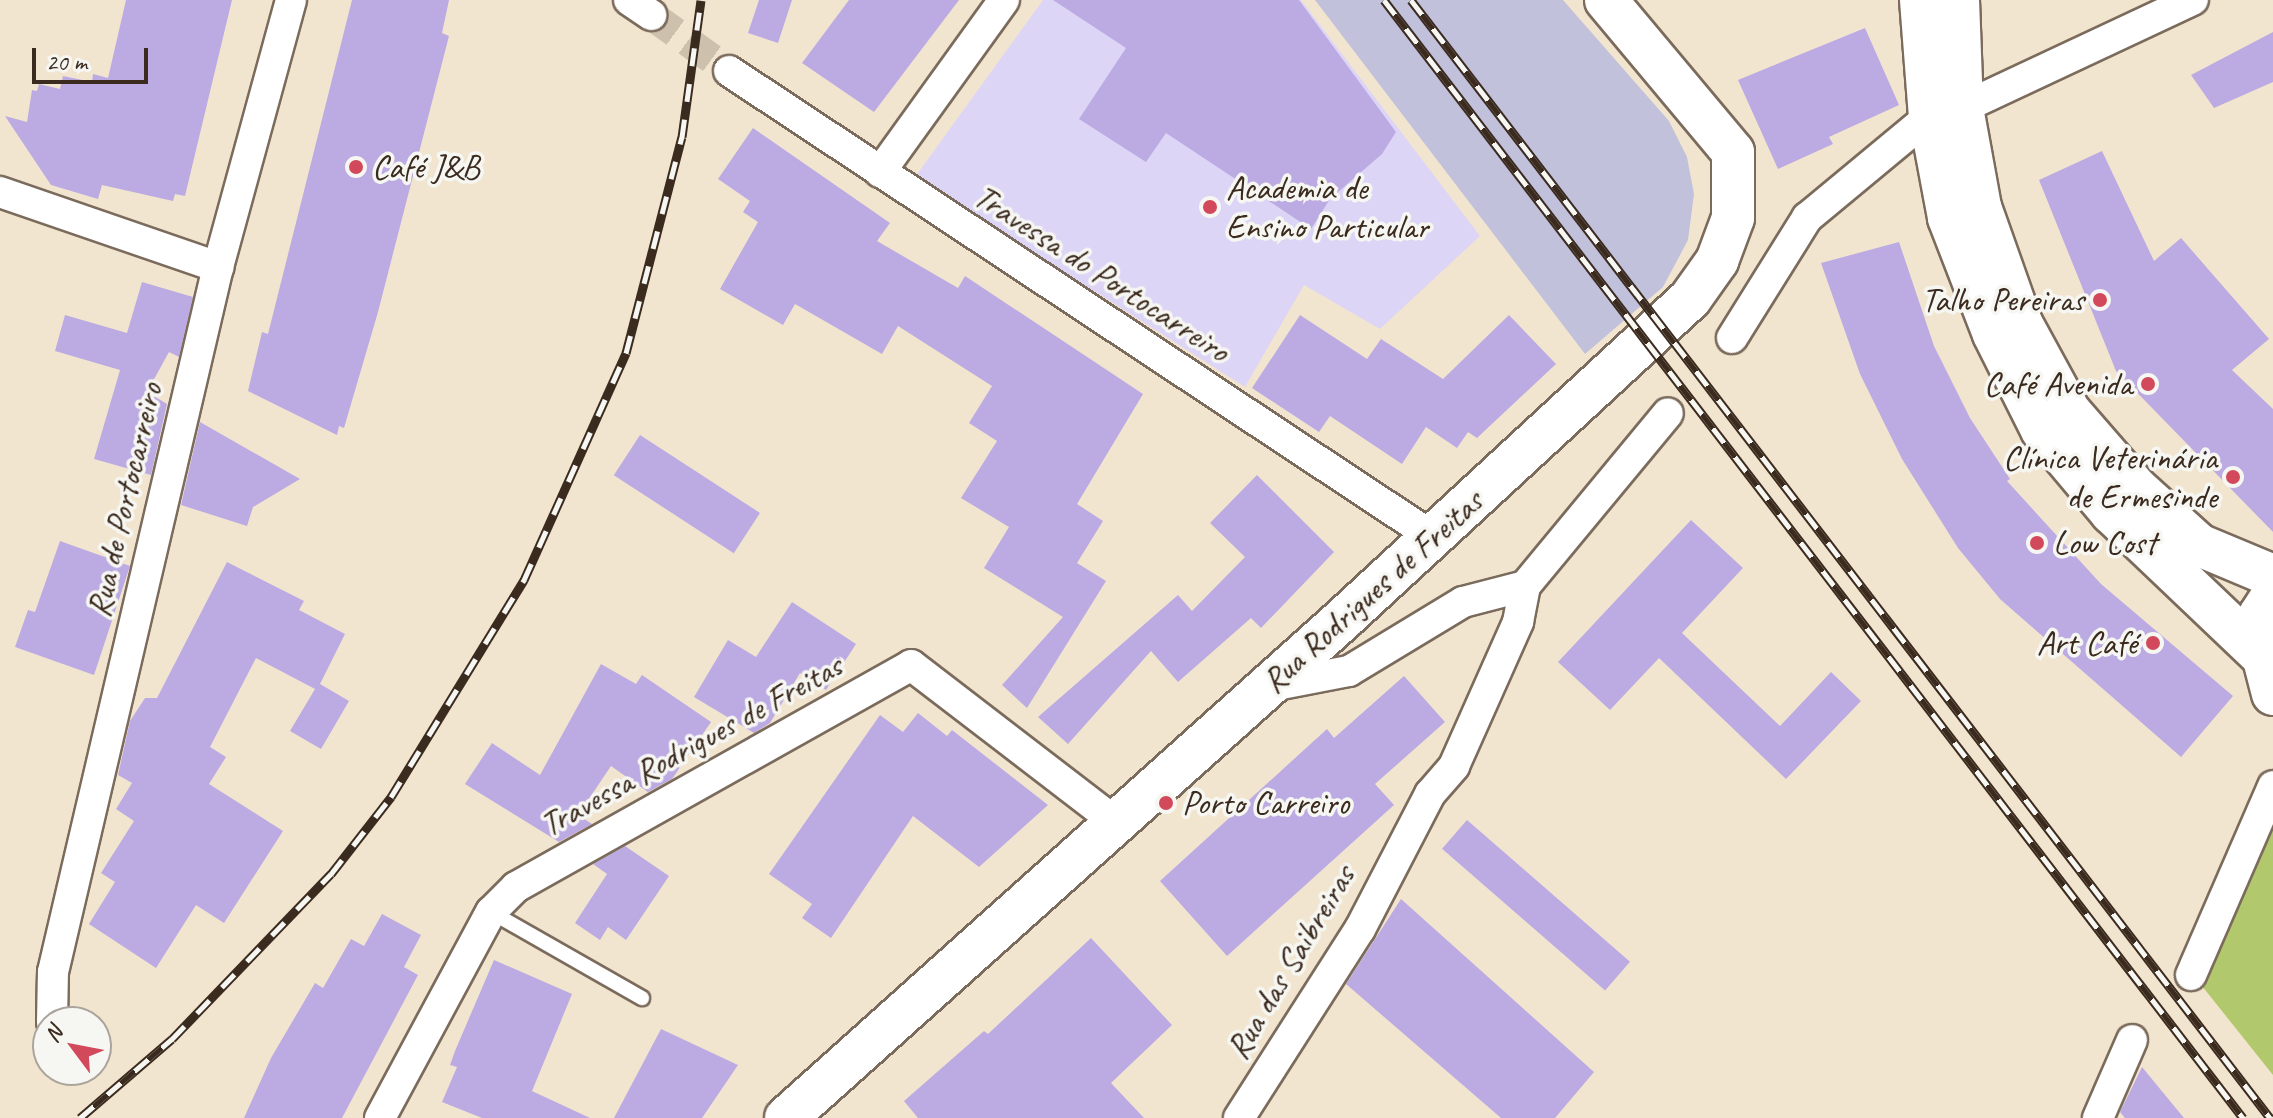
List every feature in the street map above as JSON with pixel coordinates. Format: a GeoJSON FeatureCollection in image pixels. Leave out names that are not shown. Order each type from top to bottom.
{"type":"FeatureCollection","features":[{"type":"Feature","properties":{"kind":"main road","name":"Rua Rodrigues de Freitas"},"geometry":{"type":"LineString","coordinates":[[801,1114],[1690,299],[1717,261],[1733,218],[1733,152],[1606,0]]}},
{"type":"Feature","properties":{"kind":"main road"},"geometry":{"type":"LineString","coordinates":[[1921,0],[1946,112],[2021,323],[2069,411],[2136,488],[2199,545],[2273,576]]}},
{"type":"Feature","properties":{"kind":"main road"},"geometry":{"type":"LineString","coordinates":[[1958,0],[1946,112],[1949,218],[1994,334],[2042,430],[2112,513],[2259,653]]}},
{"type":"Feature","properties":{"kind":"main road"},"geometry":{"type":"LineString","coordinates":[[2273,595],[2260,615],[2259,653],[2273,694]]}},
{"type":"Feature","properties":{"kind":"street","name":"Rua de Portocarreiro"},"geometry":{"type":"LineString","coordinates":[[52,1006],[53,972],[218,267],[291,0]]}},
{"type":"Feature","properties":{"kind":"street"},"geometry":{"type":"LineString","coordinates":[[880,172],[1004,0]]}},
{"type":"Feature","properties":{"kind":"street"},"geometry":{"type":"LineString","coordinates":[[1732,338],[1807,218],[1946,112],[2193,0]]}},
{"type":"Feature","properties":{"kind":"street","name":"Travessa do Portocarreiro"},"geometry":{"type":"LineString","coordinates":[[729,71],[1433,537]]}},
{"type":"Feature","properties":{"kind":"street"},"geometry":{"type":"LineString","coordinates":[[0,192],[218,267]]}},
{"type":"Feature","properties":{"kind":"street"},"geometry":{"type":"LineString","coordinates":[[1269,686],[1349,671],[1463,602],[1525,586],[1668,413]]}},
{"type":"Feature","properties":{"kind":"street","name":"Rua das Saibreiras"},"geometry":{"type":"LineString","coordinates":[[1239,1118],[1360,929],[1430,794],[1454,766],[1518,622],[1525,586]]}},
{"type":"Feature","properties":{"kind":"street","name":"Travessa Rodrigues de Freitas"},"geometry":{"type":"LineString","coordinates":[[380,1118],[491,912],[516,887],[911,665],[1117,823]]}},
{"type":"Feature","properties":{"kind":"street"},"geometry":{"type":"LineString","coordinates":[[2191,975],[2273,786]]}},
{"type":"Feature","properties":{"kind":"street"},"geometry":{"type":"LineString","coordinates":[[2098,1118],[2132,1040]]}},
{"type":"Feature","properties":{"kind":"lane"},"geometry":{"type":"LineString","coordinates":[[491,912],[642,998]]}},
{"type":"Feature","properties":{"kind":"shaded area","name":"Academia de Ensino Particular"},"geometry":{"type":"Polygon","coordinates":[[[1043,0],[1301,0],[1480,236],[1380,329],[1304,285],[1245,387],[915,177],[1043,0]]]}},
{"type":"Feature","properties":{"kind":"shaded area"},"geometry":{"type":"Polygon","coordinates":[[[1315,0],[1563,0],[1669,121],[1687,157],[1694,194],[1688,240],[1663,287],[1585,354],[1315,0]]]}},
{"type":"Feature","properties":{"kind":"green space"},"geometry":{"type":"Polygon","coordinates":[[[2273,816],[2273,1075],[2202,986],[2273,816]]]}},
{"type":"Feature","properties":{"kind":"building"},"geometry":{"type":"Polygon","coordinates":[[[126,0],[232,0],[185,196],[175,194],[173,201],[102,185],[98,199],[51,185],[5,116],[27,122],[32,90],[37,91],[39,84],[60,89],[63,76],[92,82],[93,74],[108,78],[126,0]]]}},
{"type":"Feature","properties":{"kind":"building"},"geometry":{"type":"Polygon","coordinates":[[[352,0],[449,0],[442,33],[449,36],[378,312],[344,428],[339,426],[337,435],[248,391],[262,332],[268,334],[352,0]]]}},
{"type":"Feature","properties":{"kind":"building"},"geometry":{"type":"Polygon","coordinates":[[[759,0],[792,0],[778,43],[748,33],[759,0]]]}},
{"type":"Feature","properties":{"kind":"building"},"geometry":{"type":"Polygon","coordinates":[[[849,0],[959,0],[874,112],[802,63],[849,0]]]}},
{"type":"Feature","properties":{"kind":"building"},"geometry":{"type":"Polygon","coordinates":[[[1053,0],[1299,0],[1396,132],[1382,154],[1330,199],[1311,229],[1166,133],[1146,162],[1079,119],[1126,48],[1053,0]]]}},
{"type":"Feature","properties":{"kind":"building"},"geometry":{"type":"Polygon","coordinates":[[[1865,28],[1899,105],[1829,137],[1833,144],[1778,169],[1738,80],[1865,28]]]}},
{"type":"Feature","properties":{"kind":"building"},"geometry":{"type":"Polygon","coordinates":[[[2273,32],[2273,82],[2214,108],[2191,75],[2273,32]]]}},
{"type":"Feature","properties":{"kind":"building"},"geometry":{"type":"Polygon","coordinates":[[[753,128],[890,223],[877,241],[958,288],[965,276],[1143,394],[1077,504],[1103,521],[1077,563],[1106,581],[1027,708],[1002,685],[1063,617],[984,568],[1009,527],[961,498],[997,441],[969,423],[992,386],[898,326],[882,354],[795,304],[783,325],[720,289],[758,222],[743,212],[750,201],[718,179],[753,128]]]}},
{"type":"Feature","properties":{"kind":"building"},"geometry":{"type":"Polygon","coordinates":[[[2102,151],[2154,261],[2181,238],[2269,339],[2232,370],[2273,409],[2273,532],[2116,371],[2039,180],[2102,151]]]}},
{"type":"Feature","properties":{"kind":"building"},"geometry":{"type":"Polygon","coordinates":[[[1899,242],[1934,346],[1970,418],[2010,479],[2007,481],[2101,584],[2233,696],[2181,757],[2000,599],[1958,548],[1902,459],[1860,374],[1821,263],[1899,242]]]}},
{"type":"Feature","properties":{"kind":"building"},"geometry":{"type":"Polygon","coordinates":[[[142,282],[193,297],[179,357],[169,352],[147,392],[167,404],[151,475],[94,459],[120,370],[55,351],[65,315],[127,333],[142,282]]]}},
{"type":"Feature","properties":{"kind":"building"},"geometry":{"type":"Polygon","coordinates":[[[1300,315],[1367,359],[1381,339],[1443,379],[1509,315],[1556,364],[1477,438],[1468,432],[1457,448],[1426,427],[1402,464],[1330,416],[1319,432],[1252,388],[1300,315]]]}},
{"type":"Feature","properties":{"kind":"building"},"geometry":{"type":"Polygon","coordinates":[[[200,422],[300,479],[253,507],[247,526],[181,505],[200,422]]]}},
{"type":"Feature","properties":{"kind":"building"},"geometry":{"type":"Polygon","coordinates":[[[640,435],[760,513],[734,553],[614,475],[640,435]]]}},
{"type":"Feature","properties":{"kind":"building"},"geometry":{"type":"Polygon","coordinates":[[[1257,475],[1334,552],[1261,628],[1251,618],[1178,682],[1151,651],[1068,744],[1038,717],[1178,595],[1192,611],[1245,557],[1210,523],[1257,475]]]}},
{"type":"Feature","properties":{"kind":"building"},"geometry":{"type":"Polygon","coordinates":[[[1691,520],[1743,568],[1682,633],[1780,726],[1831,672],[1861,701],[1786,779],[1659,658],[1610,710],[1558,662],[1691,520]]]}},
{"type":"Feature","properties":{"kind":"building"},"geometry":{"type":"Polygon","coordinates":[[[60,541],[130,566],[94,675],[15,647],[28,610],[35,612],[60,541]]]}},
{"type":"Feature","properties":{"kind":"building"},"geometry":{"type":"Polygon","coordinates":[[[227,562],[304,601],[299,610],[345,634],[320,684],[349,701],[321,749],[290,731],[315,689],[256,658],[210,747],[226,757],[209,784],[283,831],[224,923],[196,905],[156,968],[89,924],[115,882],[101,873],[134,821],[116,809],[132,783],[118,775],[130,721],[145,698],[157,698],[227,562]]]}},
{"type":"Feature","properties":{"kind":"building"},"geometry":{"type":"Polygon","coordinates":[[[792,602],[856,644],[826,690],[800,673],[770,723],[754,733],[694,697],[728,640],[756,657],[792,602]]]}},
{"type":"Feature","properties":{"kind":"building"},"geometry":{"type":"Polygon","coordinates":[[[601,664],[636,684],[642,675],[711,722],[672,779],[648,792],[611,766],[578,815],[592,824],[559,842],[465,784],[492,743],[540,775],[601,664]]]}},
{"type":"Feature","properties":{"kind":"building"},"geometry":{"type":"Polygon","coordinates":[[[1404,676],[1445,722],[1375,784],[1394,805],[1227,956],[1160,881],[1327,729],[1334,738],[1404,676]]]}},
{"type":"Feature","properties":{"kind":"building"},"geometry":{"type":"Polygon","coordinates":[[[918,713],[947,736],[952,730],[1048,805],[979,867],[913,816],[831,938],[802,918],[812,904],[769,874],[880,715],[903,732],[918,713]]]}},
{"type":"Feature","properties":{"kind":"building"},"geometry":{"type":"Polygon","coordinates":[[[1467,820],[1630,962],[1605,990],[1442,849],[1467,820]]]}},
{"type":"Feature","properties":{"kind":"building"},"geometry":{"type":"Polygon","coordinates":[[[625,846],[669,876],[626,940],[608,927],[600,940],[575,923],[607,874],[593,864],[625,846]]]}},
{"type":"Feature","properties":{"kind":"building"},"geometry":{"type":"Polygon","coordinates":[[[1401,899],[1594,1072],[1555,1118],[1501,1118],[1346,984],[1401,899]]]}},
{"type":"Feature","properties":{"kind":"building"},"geometry":{"type":"Polygon","coordinates":[[[382,914],[421,935],[404,967],[418,975],[342,1118],[244,1118],[271,1058],[315,983],[323,988],[351,939],[364,946],[382,914]]]}},
{"type":"Feature","properties":{"kind":"building"},"geometry":{"type":"Polygon","coordinates":[[[1091,938],[1172,1025],[1111,1083],[1144,1118],[918,1118],[904,1101],[984,1031],[988,1034],[1091,938]]]}},
{"type":"Feature","properties":{"kind":"building"},"geometry":{"type":"Polygon","coordinates":[[[494,960],[572,994],[532,1091],[590,1118],[482,1118],[442,1102],[457,1067],[450,1065],[455,1051],[494,960]]]}},
{"type":"Feature","properties":{"kind":"building"},"geometry":{"type":"Polygon","coordinates":[[[661,1029],[738,1065],[702,1118],[614,1118],[661,1029]]]}},
{"type":"Feature","properties":{"kind":"building"},"geometry":{"type":"Polygon","coordinates":[[[2142,1067],[2184,1118],[2125,1118],[2120,1112],[2142,1067]]]}},
{"type":"Feature","properties":{"kind":"tunnel"},"geometry":{"type":"LineString","coordinates":[[651,15],[729,71]]}},
{"type":"Feature","properties":{"kind":"railway"},"geometry":{"type":"LineString","coordinates":[[80,1118],[172,1039],[331,874],[391,797],[524,580],[626,353],[682,137],[701,0]]}},
{"type":"Feature","properties":{"kind":"railway"},"geometry":{"type":"LineString","coordinates":[[1384,0],[2243,1118]]}},
{"type":"Feature","properties":{"kind":"railway"},"geometry":{"type":"LineString","coordinates":[[1411,0],[2270,1118]]}},
{"type":"Feature","properties":{"kind":"place","name":"Café J&B"},"geometry":{"type":"Point","coordinates":[356,167]}},
{"type":"Feature","properties":{"kind":"place","name":"Academia de Ensino Particular"},"geometry":{"type":"Point","coordinates":[1210,207]}},
{"type":"Feature","properties":{"kind":"place","name":"Talho Pereiras"},"geometry":{"type":"Point","coordinates":[2100,300]}},
{"type":"Feature","properties":{"kind":"place","name":"Café Avenida"},"geometry":{"type":"Point","coordinates":[2148,384]}},
{"type":"Feature","properties":{"kind":"place","name":"Clínica Veterinária de Ermesinde"},"geometry":{"type":"Point","coordinates":[2233,477]}},
{"type":"Feature","properties":{"kind":"place","name":"Low Cost"},"geometry":{"type":"Point","coordinates":[2037,543]}},
{"type":"Feature","properties":{"kind":"place","name":"Art Café"},"geometry":{"type":"Point","coordinates":[2153,643]}},
{"type":"Feature","properties":{"kind":"place","name":"Porto Carreiro"},"geometry":{"type":"Point","coordinates":[1166,803]}}]}
